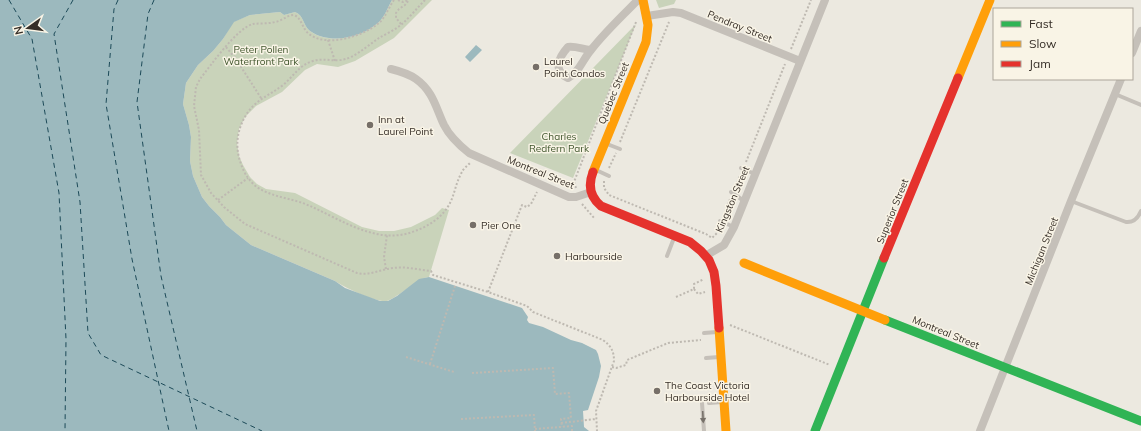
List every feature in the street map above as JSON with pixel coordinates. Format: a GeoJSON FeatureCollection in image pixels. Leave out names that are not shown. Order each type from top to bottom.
{"type":"FeatureCollection","features":[{"type":"Feature","properties":{"kind":"street","name":"Quebec Street"},"geometry":{"type":"LineString","coordinates":[[591,192],[590,179],[644,46],[647,33],[647,16],[643,0]]}},
{"type":"Feature","properties":{"kind":"street","name":"Kingston Street"},"geometry":{"type":"LineString","coordinates":[[707,255],[724,245],[734,227],[825,0]]}},
{"type":"Feature","properties":{"kind":"street","name":"Superior Street"},"geometry":{"type":"LineString","coordinates":[[816,431],[863,310],[990,0]]}},
{"type":"Feature","properties":{"kind":"street"},"geometry":{"type":"LineString","coordinates":[[590,50],[636,3]]}},
{"type":"Feature","properties":{"kind":"street","name":"Pendray Street"},"geometry":{"type":"LineString","coordinates":[[647,16],[673,12],[681,13],[800,61]]}},
{"type":"Feature","properties":{"kind":"street"},"geometry":{"type":"LineString","coordinates":[[1133,51],[1141,31]]}},
{"type":"Feature","properties":{"kind":"street","name":"Montreal Street"},"geometry":{"type":"LineString","coordinates":[[391,68],[408,74],[423,84],[435,101],[445,127],[450,135],[462,147],[476,157],[569,197],[591,192]]}},
{"type":"Feature","properties":{"kind":"street","name":"Michigan Street"},"geometry":{"type":"LineString","coordinates":[[980,431],[1121,80]]}},
{"type":"Feature","properties":{"kind":"street"},"geometry":{"type":"LineString","coordinates":[[591,192],[594,200],[601,206],[675,236],[696,246],[707,255],[716,278],[726,431]]}},
{"type":"Feature","properties":{"kind":"street","name":"Montreal Street"},"geometry":{"type":"LineString","coordinates":[[744,263],[1141,421]]}},
{"type":"Feature","properties":{"kind":"lane"},"geometry":{"type":"LineString","coordinates":[[1115,94],[1141,105]]}},
{"type":"Feature","properties":{"kind":"lane"},"geometry":{"type":"LineString","coordinates":[[605,143],[619,148]]}},
{"type":"Feature","properties":{"kind":"lane"},"geometry":{"type":"LineString","coordinates":[[742,169],[755,174]]}},
{"type":"Feature","properties":{"kind":"lane"},"geometry":{"type":"LineString","coordinates":[[594,170],[607,175]]}},
{"type":"Feature","properties":{"kind":"lane"},"geometry":{"type":"LineString","coordinates":[[732,193],[745,201]]}},
{"type":"Feature","properties":{"kind":"lane"},"geometry":{"type":"LineString","coordinates":[[1071,201],[1126,222],[1136,220],[1141,211]]}},
{"type":"Feature","properties":{"kind":"lane"},"geometry":{"type":"LineString","coordinates":[[721,221],[734,227]]}},
{"type":"Feature","properties":{"kind":"lane"},"geometry":{"type":"LineString","coordinates":[[667,256],[675,236]]}},
{"type":"Feature","properties":{"kind":"lane"},"geometry":{"type":"LineString","coordinates":[[704,333],[719,332]]}},
{"type":"Feature","properties":{"kind":"lane"},"geometry":{"type":"LineString","coordinates":[[706,358],[721,357]]}},
{"type":"Feature","properties":{"kind":"lane"},"geometry":{"type":"LineString","coordinates":[[709,403],[724,402]]}},
{"type":"Feature","properties":{"kind":"lane"},"geometry":{"type":"LineString","coordinates":[[702,403],[704,431]]}},
{"type":"Feature","properties":{"kind":"path"},"geometry":{"type":"LineString","coordinates":[[394,0],[380,22],[355,36],[346,39],[328,40],[314,37],[309,34],[299,17],[294,14],[275,22],[253,24],[248,26],[235,37],[200,79],[196,87],[194,106],[199,130],[201,175],[208,188],[218,200],[245,224],[357,273],[367,274],[386,269],[406,267],[431,271],[433,275],[528,306],[532,312],[603,340],[610,345],[614,352],[614,361],[596,411],[597,431]]}},
{"type":"Feature","properties":{"kind":"path"},"geometry":{"type":"LineString","coordinates":[[398,0],[404,2],[409,0]]}},
{"type":"Feature","properties":{"kind":"path"},"geometry":{"type":"LineString","coordinates":[[401,24],[396,18],[396,13],[409,0]]}},
{"type":"Feature","properties":{"kind":"path"},"geometry":{"type":"LineString","coordinates":[[425,0],[401,24],[352,56],[334,61],[321,59],[308,62],[296,71],[283,85],[261,98],[251,106],[240,126],[237,136],[238,157],[248,178],[263,191],[304,204],[363,231],[387,235],[400,235],[414,232],[439,217],[450,203],[462,171],[476,157]]}},
{"type":"Feature","properties":{"kind":"path"},"geometry":{"type":"LineString","coordinates":[[670,18],[619,148],[604,182],[604,188],[609,195],[706,234],[712,238],[717,233],[732,193],[812,0]]}},
{"type":"Feature","properties":{"kind":"path"},"geometry":{"type":"LineString","coordinates":[[595,219],[583,207],[574,182],[636,24],[636,3]]}},
{"type":"Feature","properties":{"kind":"path"},"geometry":{"type":"LineString","coordinates":[[328,40],[334,61]]}},
{"type":"Feature","properties":{"kind":"path"},"geometry":{"type":"LineString","coordinates":[[226,47],[236,59],[261,98]]}},
{"type":"Feature","properties":{"kind":"path"},"geometry":{"type":"LineString","coordinates":[[218,200],[248,178]]}},
{"type":"Feature","properties":{"kind":"path"},"geometry":{"type":"LineString","coordinates":[[488,292],[522,205],[527,207],[531,204],[541,184]]}},
{"type":"Feature","properties":{"kind":"path"},"geometry":{"type":"LineString","coordinates":[[386,269],[384,258],[387,235]]}},
{"type":"Feature","properties":{"kind":"path"},"geometry":{"type":"LineString","coordinates":[[704,279],[694,284],[694,289],[698,294],[705,292]]}},
{"type":"Feature","properties":{"kind":"path"},"geometry":{"type":"LineString","coordinates":[[430,364],[455,286]]}},
{"type":"Feature","properties":{"kind":"path"},"geometry":{"type":"LineString","coordinates":[[676,297],[694,289]]}},
{"type":"Feature","properties":{"kind":"path"},"geometry":{"type":"LineString","coordinates":[[719,320],[840,369]]}},
{"type":"Feature","properties":{"kind":"path"},"geometry":{"type":"LineString","coordinates":[[612,367],[622,367],[626,365],[627,360],[668,343],[702,340]]}},
{"type":"Feature","properties":{"kind":"path"},"geometry":{"type":"LineString","coordinates":[[406,356],[454,372]]}},
{"type":"Feature","properties":{"kind":"path"},"geometry":{"type":"LineString","coordinates":[[472,373],[552,368],[555,394],[569,393],[571,418],[561,419],[562,427]]}},
{"type":"Feature","properties":{"kind":"path"},"geometry":{"type":"LineString","coordinates":[[461,419],[534,414],[535,430],[572,426],[572,431]]}},
{"type":"Feature","properties":{"kind":"path"},"geometry":{"type":"LineString","coordinates":[[561,423],[596,419]]}},
{"type":"Feature","properties":{"kind":"green space","name":"Peter Pollen Waterfront Park"},"geometry":{"type":"Polygon","coordinates":[[[392,0],[432,0],[394,38],[355,61],[338,67],[317,64],[305,70],[282,92],[256,106],[245,117],[239,129],[237,143],[239,156],[243,165],[250,177],[257,184],[266,189],[295,193],[362,227],[379,231],[394,231],[411,227],[435,215],[442,208],[449,210],[429,277],[420,280],[390,300],[382,301],[360,294],[335,281],[251,245],[226,225],[202,197],[193,176],[190,161],[191,137],[183,104],[186,83],[198,65],[223,39],[233,22],[250,15],[280,12],[284,15],[295,12],[298,13],[310,31],[326,38],[345,38],[355,36],[372,28],[385,14],[392,0]]]}},
{"type":"Feature","properties":{"kind":"green space"},"geometry":{"type":"Polygon","coordinates":[[[656,0],[676,0],[674,4],[659,8],[656,0]]]}},
{"type":"Feature","properties":{"kind":"green space","name":"Charles Redfern Park"},"geometry":{"type":"Polygon","coordinates":[[[636,24],[573,178],[510,153],[636,24]]]}},
{"type":"Feature","properties":{"kind":"water"},"geometry":{"type":"Polygon","coordinates":[[[0,0],[392,0],[385,14],[372,28],[355,36],[346,38],[327,38],[310,31],[298,13],[295,12],[284,15],[280,12],[250,15],[234,22],[223,39],[198,65],[186,83],[183,104],[191,137],[190,161],[193,176],[202,197],[226,225],[251,245],[335,281],[345,288],[380,301],[388,301],[419,279],[429,277],[522,308],[528,317],[527,320],[529,323],[543,327],[596,350],[601,366],[599,377],[588,410],[583,411],[584,427],[589,431],[0,431],[0,0]]]}},
{"type":"Feature","properties":{"kind":"water"},"geometry":{"type":"Polygon","coordinates":[[[476,45],[482,50],[470,62],[465,57],[476,45]]]}},
{"type":"Feature","properties":{"kind":"ferry route"},"geometry":{"type":"LineString","coordinates":[[9,0],[32,39],[59,193],[66,339],[65,431]]}},
{"type":"Feature","properties":{"kind":"ferry route"},"geometry":{"type":"LineString","coordinates":[[73,0],[54,34],[80,202],[88,333],[101,355],[262,431]]}},
{"type":"Feature","properties":{"kind":"ferry route"},"geometry":{"type":"LineString","coordinates":[[118,0],[114,9],[106,104],[132,259],[169,431]]}},
{"type":"Feature","properties":{"kind":"ferry route"},"geometry":{"type":"LineString","coordinates":[[154,0],[148,14],[137,102],[161,276],[197,431]]}},
{"type":"Feature","properties":{"kind":"traffic: fast"},"geometry":{"type":"LineString","coordinates":[[815,431],[884,258]]}},
{"type":"Feature","properties":{"kind":"traffic: fast"},"geometry":{"type":"LineString","coordinates":[[885,320],[1141,421]]}},
{"type":"Feature","properties":{"kind":"traffic: slow"},"geometry":{"type":"LineString","coordinates":[[593,172],[646,42],[648,25],[643,0]]}},
{"type":"Feature","properties":{"kind":"traffic: slow"},"geometry":{"type":"LineString","coordinates":[[958,78],[990,0]]}},
{"type":"Feature","properties":{"kind":"traffic: slow"},"geometry":{"type":"LineString","coordinates":[[744,263],[885,320]]}},
{"type":"Feature","properties":{"kind":"traffic: slow"},"geometry":{"type":"LineString","coordinates":[[719,328],[726,431]]}},
{"type":"Feature","properties":{"kind":"traffic: jam"},"geometry":{"type":"LineString","coordinates":[[884,258],[958,78]]}},
{"type":"Feature","properties":{"kind":"traffic: jam"},"geometry":{"type":"LineString","coordinates":[[593,172],[590,186],[592,195],[601,206],[690,242],[709,260],[714,272],[719,328]]}},
{"type":"Feature","properties":{"kind":"place","name":"Laurel Point Condos"},"geometry":{"type":"Point","coordinates":[536,67]}},
{"type":"Feature","properties":{"kind":"place","name":"Inn at Laurel Point"},"geometry":{"type":"Point","coordinates":[370,125]}},
{"type":"Feature","properties":{"kind":"place","name":"Pier One"},"geometry":{"type":"Point","coordinates":[473,225]}},
{"type":"Feature","properties":{"kind":"place","name":"Harbourside"},"geometry":{"type":"Point","coordinates":[557,256]}},
{"type":"Feature","properties":{"kind":"place","name":"The Coast Victoria Harbourside Hotel"},"geometry":{"type":"Point","coordinates":[657,391]}}]}
